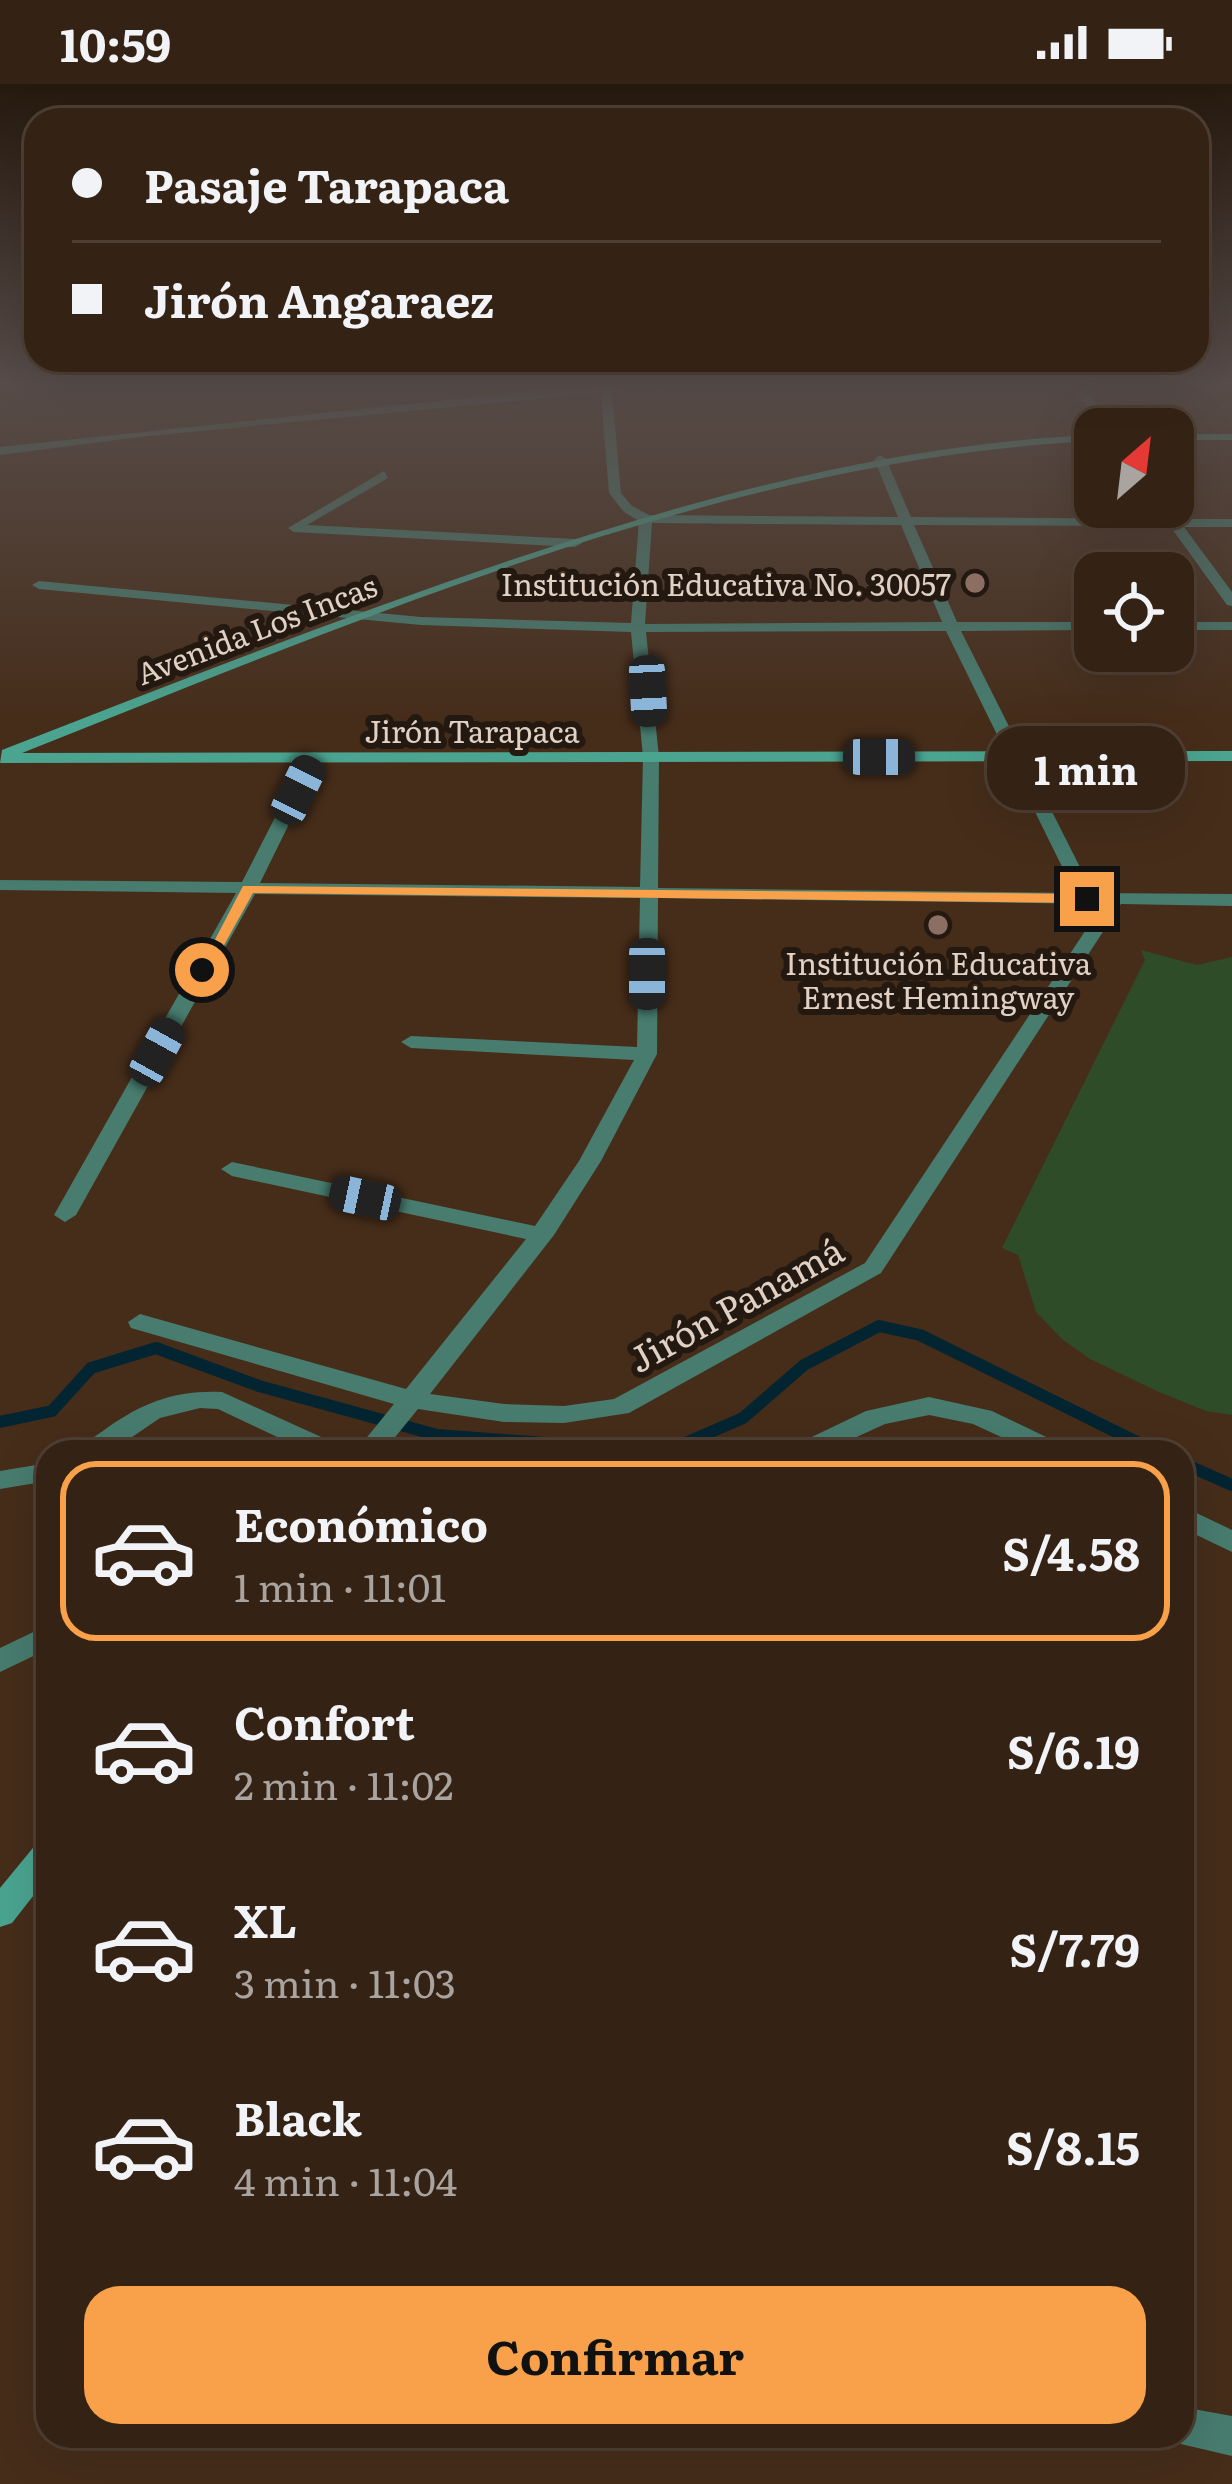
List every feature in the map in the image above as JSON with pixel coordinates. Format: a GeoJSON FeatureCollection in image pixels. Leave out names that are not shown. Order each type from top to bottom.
{"type":"FeatureCollection","features":[{"type":"Feature","properties":{"kind":"street"},"geometry":{"type":"LineString","coordinates":[[348,496],[294,528],[574,543]]}},
{"type":"Feature","properties":{"kind":"street"},"geometry":{"type":"LineString","coordinates":[[617,496],[646,519],[1074,523]]}},
{"type":"Feature","properties":{"kind":"street","name":"Avenida Los Incas"},"geometry":{"type":"LineString","coordinates":[[0,757],[363,614],[727,496]]}},
{"type":"Feature","properties":{"kind":"street"},"geometry":{"type":"LineString","coordinates":[[896,496],[951,626],[1087,899]]}},
{"type":"Feature","properties":{"kind":"street"},"geometry":{"type":"LineString","coordinates":[[378,1440],[542,1235],[630,1092],[646,1054],[651,757],[638,628],[646,519]]}},
{"type":"Feature","properties":{"kind":"street"},"geometry":{"type":"LineString","coordinates":[[1194,523],[1232,523]]}},
{"type":"Feature","properties":{"kind":"street"},"geometry":{"type":"LineString","coordinates":[[1178,528],[1232,602]]}},
{"type":"Feature","properties":{"kind":"street"},"geometry":{"type":"LineString","coordinates":[[39,584],[421,621],[638,628],[1074,626]]}},
{"type":"Feature","properties":{"kind":"street"},"geometry":{"type":"LineString","coordinates":[[1194,626],[1232,626]]}},
{"type":"Feature","properties":{"kind":"street","name":"Jirón Tarapaca"},"geometry":{"type":"LineString","coordinates":[[0,757],[1232,756]]}},
{"type":"Feature","properties":{"kind":"street"},"geometry":{"type":"LineString","coordinates":[[64,1215],[248,889],[314,757]]}},
{"type":"Feature","properties":{"kind":"street"},"geometry":{"type":"LineString","coordinates":[[0,885],[1232,900]]}},
{"type":"Feature","properties":{"kind":"street","name":"Jirón Panamá"},"geometry":{"type":"LineString","coordinates":[[140,1322],[408,1402],[538,1418],[580,1416],[620,1407],[874,1268],[1115,899]]}},
{"type":"Feature","properties":{"kind":"street"},"geometry":{"type":"LineString","coordinates":[[410,1042],[646,1054]]}},
{"type":"Feature","properties":{"kind":"street"},"geometry":{"type":"LineString","coordinates":[[232,1169],[542,1235]]}},
{"type":"Feature","properties":{"kind":"street"},"geometry":{"type":"LineString","coordinates":[[107,1440],[150,1408],[202,1399],[222,1401],[306,1440]]}},
{"type":"Feature","properties":{"kind":"street"},"geometry":{"type":"LineString","coordinates":[[827,1440],[897,1407],[926,1406],[958,1407],[1033,1440]]}},
{"type":"Feature","properties":{"kind":"street"},"geometry":{"type":"LineString","coordinates":[[0,1480],[36,1474]]}},
{"type":"Feature","properties":{"kind":"street"},"geometry":{"type":"LineString","coordinates":[[1194,1522],[1232,1542]]}},
{"type":"Feature","properties":{"kind":"street"},"geometry":{"type":"LineString","coordinates":[[0,1661],[36,1642]]}},
{"type":"Feature","properties":{"kind":"street"},"geometry":{"type":"LineString","coordinates":[[0,1913],[36,1868]]}},
{"type":"Feature","properties":{"kind":"street"},"geometry":{"type":"LineString","coordinates":[[1194,2429],[1232,2436]]}},
{"type":"Feature","properties":{"kind":"green space"},"geometry":{"type":"Polygon","coordinates":[[[1141,950],[1197,965],[1232,957],[1232,1415],[1206,1411],[1159,1392],[1090,1359],[1062,1339],[1036,1312],[1018,1255],[1002,1248],[1145,960],[1141,950]]]}},
{"type":"Feature","properties":{"kind":"waterway"},"geometry":{"type":"LineString","coordinates":[[693,1440],[743,1418],[804,1365],[879,1326],[920,1335],[1133,1440]]}},
{"type":"Feature","properties":{"kind":"waterway"},"geometry":{"type":"LineString","coordinates":[[0,1422],[52,1411],[91,1368],[156,1348],[259,1386],[437,1435],[504,1440]]}},
{"type":"Feature","properties":{"kind":"waterway"},"geometry":{"type":"LineString","coordinates":[[1194,1468],[1232,1485]]}},
{"type":"Feature","properties":{"kind":"place","name":"Institución Educativa No. 30057"},"geometry":{"type":"Point","coordinates":[975,583]}},
{"type":"Feature","properties":{"kind":"place","name":"Institución Educativa Ernest Hemingway"},"geometry":{"type":"Point","coordinates":[938,925]}},
{"type":"Feature","properties":{"kind":"route"},"geometry":{"type":"LineString","coordinates":[[202,970],[248,889],[1087,899]]}}]}
